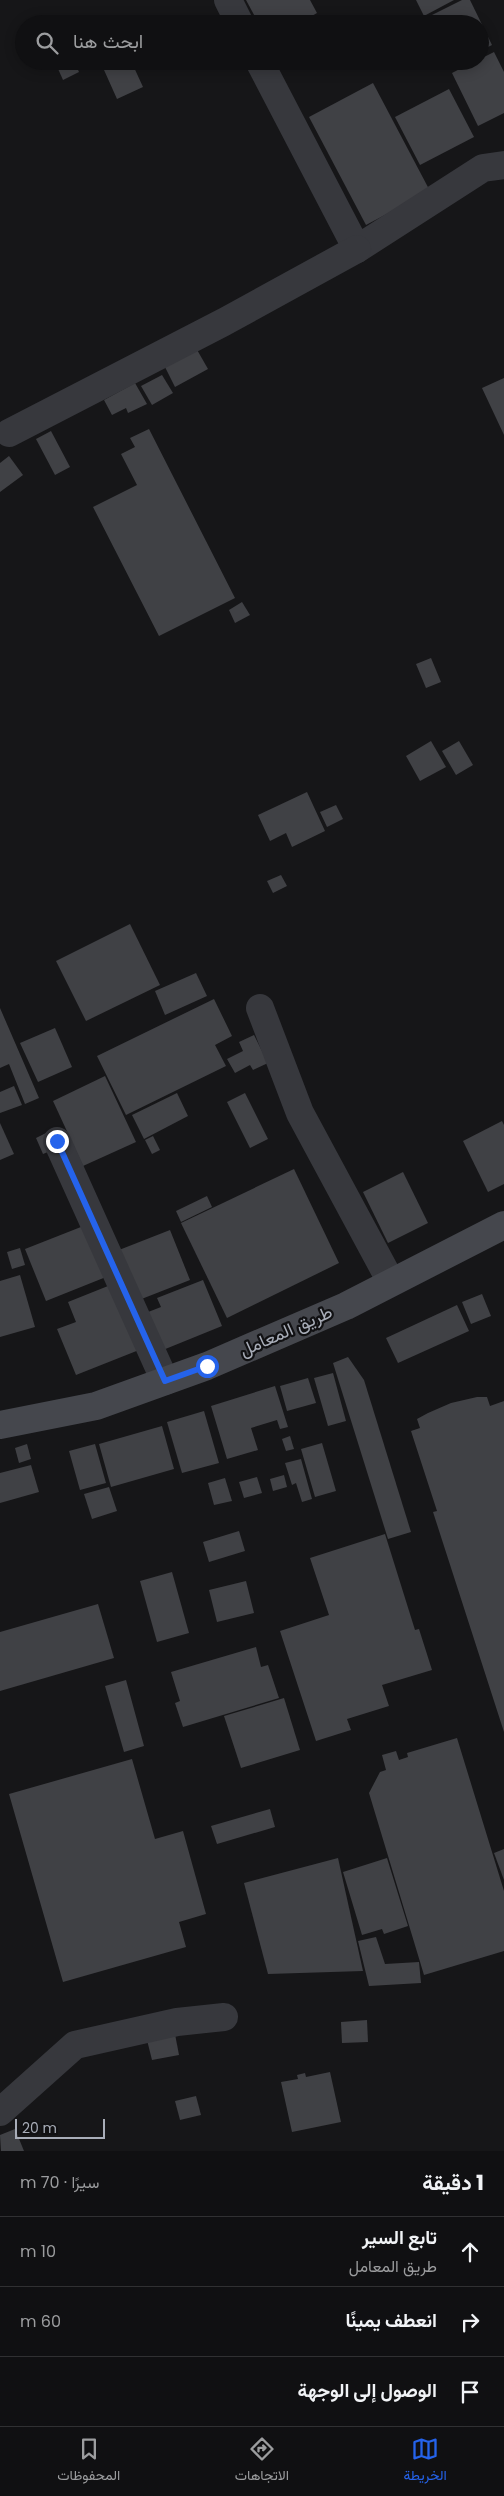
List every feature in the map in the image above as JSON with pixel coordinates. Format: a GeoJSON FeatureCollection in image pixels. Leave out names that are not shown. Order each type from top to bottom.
{"type":"FeatureCollection","features":[{"type":"Feature","properties":{"kind":"main road","name":"طريق المعامل"},"geometry":{"type":"LineString","coordinates":[[0,1425],[96,1406],[207,1366],[337,1309],[504,1225]]}},
{"type":"Feature","properties":{"kind":"street"},"geometry":{"type":"LineString","coordinates":[[228,0],[236,15]]}},
{"type":"Feature","properties":{"kind":"street"},"geometry":{"type":"LineString","coordinates":[[264,70],[356,249]]}},
{"type":"Feature","properties":{"kind":"street"},"geometry":{"type":"LineString","coordinates":[[9,433],[215,326],[356,249],[483,168],[504,165]]}},
{"type":"Feature","properties":{"kind":"street"},"geometry":{"type":"LineString","coordinates":[[260,1008],[300,1113],[391,1282]]}},
{"type":"Feature","properties":{"kind":"street"},"geometry":{"type":"LineString","coordinates":[[57,1141],[165,1381]]}},
{"type":"Feature","properties":{"kind":"street"},"geometry":{"type":"LineString","coordinates":[[0,2112],[75,2045],[177,2022],[224,2017]]}},
{"type":"Feature","properties":{"kind":"building"},"geometry":{"type":"Polygon","coordinates":[[[246,0],[310,0],[317,13],[314,15],[254,15],[246,0]]]}},
{"type":"Feature","properties":{"kind":"building"},"geometry":{"type":"Polygon","coordinates":[[[416,0],[454,0],[426,15],[424,15],[416,0]]]}},
{"type":"Feature","properties":{"kind":"building"},"geometry":{"type":"Polygon","coordinates":[[[462,0],[470,0],[477,15],[432,15],[462,0]]]}},
{"type":"Feature","properties":{"kind":"building"},"geometry":{"type":"Polygon","coordinates":[[[494,52],[504,72],[504,113],[478,126],[452,73],[458,70],[489,70],[489,54],[494,52]]]}},
{"type":"Feature","properties":{"kind":"building"},"geometry":{"type":"Polygon","coordinates":[[[59,70],[78,70],[79,72],[63,80],[59,70]]]}},
{"type":"Feature","properties":{"kind":"building"},"geometry":{"type":"Polygon","coordinates":[[[104,70],[135,70],[143,87],[117,99],[104,70]]]}},
{"type":"Feature","properties":{"kind":"building"},"geometry":{"type":"Polygon","coordinates":[[[373,83],[430,191],[366,225],[309,117],[373,83]]]}},
{"type":"Feature","properties":{"kind":"building"},"geometry":{"type":"Polygon","coordinates":[[[449,89],[474,137],[420,165],[395,117],[449,89]]]}},
{"type":"Feature","properties":{"kind":"building"},"geometry":{"type":"Polygon","coordinates":[[[196,348],[208,369],[175,387],[164,365],[196,348]]]}},
{"type":"Feature","properties":{"kind":"building"},"geometry":{"type":"Polygon","coordinates":[[[162,375],[173,393],[152,405],[141,386],[162,375]]]}},
{"type":"Feature","properties":{"kind":"building"},"geometry":{"type":"Polygon","coordinates":[[[504,378],[504,435],[482,388],[504,378]]]}},
{"type":"Feature","properties":{"kind":"building"},"geometry":{"type":"Polygon","coordinates":[[[135,383],[147,404],[128,413],[126,408],[112,415],[104,400],[135,383]]]}},
{"type":"Feature","properties":{"kind":"building"},"geometry":{"type":"Polygon","coordinates":[[[149,429],[235,598],[159,636],[93,507],[137,485],[121,454],[135,447],[130,438],[149,429]]]}},
{"type":"Feature","properties":{"kind":"building"},"geometry":{"type":"Polygon","coordinates":[[[51,431],[70,467],[55,475],[36,439],[51,431]]]}},
{"type":"Feature","properties":{"kind":"building"},"geometry":{"type":"Polygon","coordinates":[[[9,456],[23,475],[0,492],[0,463],[9,456]]]}},
{"type":"Feature","properties":{"kind":"building"},"geometry":{"type":"Polygon","coordinates":[[[242,602],[250,615],[235,623],[229,610],[242,602]]]}},
{"type":"Feature","properties":{"kind":"building"},"geometry":{"type":"Polygon","coordinates":[[[431,658],[441,682],[426,688],[416,664],[431,658]]]}},
{"type":"Feature","properties":{"kind":"building"},"geometry":{"type":"Polygon","coordinates":[[[431,741],[446,767],[420,781],[406,756],[431,741]]]}},
{"type":"Feature","properties":{"kind":"building"},"geometry":{"type":"Polygon","coordinates":[[[459,741],[473,765],[456,775],[442,751],[459,741]]]}},
{"type":"Feature","properties":{"kind":"building"},"geometry":{"type":"Polygon","coordinates":[[[307,792],[325,831],[292,847],[286,833],[270,841],[258,815],[307,792]]]}},
{"type":"Feature","properties":{"kind":"building"},"geometry":{"type":"Polygon","coordinates":[[[336,805],[343,819],[327,827],[320,812],[336,805]]]}},
{"type":"Feature","properties":{"kind":"building"},"geometry":{"type":"Polygon","coordinates":[[[281,875],[287,886],[273,893],[267,881],[281,875]]]}},
{"type":"Feature","properties":{"kind":"building"},"geometry":{"type":"Polygon","coordinates":[[[130,924],[160,985],[86,1021],[56,961],[130,924]]]}},
{"type":"Feature","properties":{"kind":"building"},"geometry":{"type":"Polygon","coordinates":[[[196,973],[207,996],[165,1015],[155,991],[196,973]]]}},
{"type":"Feature","properties":{"kind":"building"},"geometry":{"type":"Polygon","coordinates":[[[214,999],[232,1036],[215,1045],[226,1066],[126,1115],[97,1056],[214,999]]]}},
{"type":"Feature","properties":{"kind":"building"},"geometry":{"type":"Polygon","coordinates":[[[0,1008],[39,1098],[25,1104],[9,1064],[0,1068],[0,1008]]]}},
{"type":"Feature","properties":{"kind":"building"},"geometry":{"type":"Polygon","coordinates":[[[55,1028],[72,1067],[38,1082],[20,1043],[55,1028]]]}},
{"type":"Feature","properties":{"kind":"building"},"geometry":{"type":"Polygon","coordinates":[[[254,1035],[268,1063],[253,1070],[250,1065],[235,1073],[227,1059],[243,1051],[239,1042],[254,1035]]]}},
{"type":"Feature","properties":{"kind":"building"},"geometry":{"type":"Polygon","coordinates":[[[105,1076],[136,1142],[83,1166],[53,1101],[105,1076]]]}},
{"type":"Feature","properties":{"kind":"building"},"geometry":{"type":"Polygon","coordinates":[[[14,1086],[22,1105],[0,1113],[0,1092],[14,1086]]]}},
{"type":"Feature","properties":{"kind":"building"},"geometry":{"type":"Polygon","coordinates":[[[177,1093],[188,1116],[144,1139],[132,1115],[177,1093]]]}},
{"type":"Feature","properties":{"kind":"building"},"geometry":{"type":"Polygon","coordinates":[[[245,1093],[268,1139],[250,1148],[227,1102],[245,1093]]]}},
{"type":"Feature","properties":{"kind":"building"},"geometry":{"type":"Polygon","coordinates":[[[502,1121],[504,1125],[504,1184],[488,1192],[463,1141],[502,1121]]]}},
{"type":"Feature","properties":{"kind":"building"},"geometry":{"type":"Polygon","coordinates":[[[0,1123],[14,1154],[0,1160],[0,1123]]]}},
{"type":"Feature","properties":{"kind":"building"},"geometry":{"type":"Polygon","coordinates":[[[48,1132],[55,1149],[43,1154],[36,1138],[48,1132]]]}},
{"type":"Feature","properties":{"kind":"building"},"geometry":{"type":"Polygon","coordinates":[[[153,1136],[160,1150],[152,1154],[145,1140],[153,1136]]]}},
{"type":"Feature","properties":{"kind":"building"},"geometry":{"type":"Polygon","coordinates":[[[294,1169],[339,1263],[227,1318],[181,1223],[294,1169]]]}},
{"type":"Feature","properties":{"kind":"building"},"geometry":{"type":"Polygon","coordinates":[[[403,1172],[428,1223],[388,1243],[363,1192],[403,1172]]]}},
{"type":"Feature","properties":{"kind":"building"},"geometry":{"type":"Polygon","coordinates":[[[207,1196],[212,1207],[181,1222],[176,1211],[207,1196]]]}},
{"type":"Feature","properties":{"kind":"building"},"geometry":{"type":"Polygon","coordinates":[[[86,1225],[106,1277],[46,1301],[25,1249],[86,1225]]]}},
{"type":"Feature","properties":{"kind":"building"},"geometry":{"type":"Polygon","coordinates":[[[170,1230],[190,1280],[139,1300],[119,1250],[170,1230]]]}},
{"type":"Feature","properties":{"kind":"building"},"geometry":{"type":"Polygon","coordinates":[[[20,1248],[25,1265],[12,1269],[7,1252],[20,1248]]]}},
{"type":"Feature","properties":{"kind":"building"},"geometry":{"type":"Polygon","coordinates":[[[20,1275],[35,1327],[0,1337],[0,1281],[20,1275]]]}},
{"type":"Feature","properties":{"kind":"building"},"geometry":{"type":"Polygon","coordinates":[[[203,1280],[222,1326],[158,1352],[143,1314],[161,1307],[157,1298],[203,1280]]]}},
{"type":"Feature","properties":{"kind":"building"},"geometry":{"type":"Polygon","coordinates":[[[113,1284],[139,1350],[76,1375],[57,1329],[76,1322],[68,1302],[113,1284]]]}},
{"type":"Feature","properties":{"kind":"building"},"geometry":{"type":"Polygon","coordinates":[[[482,1294],[491,1316],[471,1324],[462,1302],[482,1294]]]}},
{"type":"Feature","properties":{"kind":"building"},"geometry":{"type":"Polygon","coordinates":[[[457,1305],[469,1331],[398,1363],[386,1338],[457,1305]]]}},
{"type":"Feature","properties":{"kind":"building"},"geometry":{"type":"Polygon","coordinates":[[[348,1357],[364,1380],[411,1532],[388,1539],[333,1363],[348,1357]]]}},
{"type":"Feature","properties":{"kind":"building"},"geometry":{"type":"Polygon","coordinates":[[[333,1373],[346,1421],[328,1426],[314,1378],[333,1373]]]}},
{"type":"Feature","properties":{"kind":"building"},"geometry":{"type":"Polygon","coordinates":[[[308,1378],[316,1403],[287,1411],[280,1386],[308,1378]]]}},
{"type":"Feature","properties":{"kind":"building"},"geometry":{"type":"Polygon","coordinates":[[[275,1386],[288,1427],[280,1429],[277,1420],[251,1428],[258,1450],[227,1459],[211,1406],[275,1386]]]}},
{"type":"Feature","properties":{"kind":"building"},"geometry":{"type":"Polygon","coordinates":[[[477,1397],[487,1397],[490,1406],[504,1401],[504,1732],[433,1512],[437,1511],[411,1431],[420,1428],[417,1419],[428,1413],[451,1403],[477,1397]]]}},
{"type":"Feature","properties":{"kind":"building"},"geometry":{"type":"Polygon","coordinates":[[[204,1411],[219,1463],[182,1473],[167,1422],[204,1411]]]}},
{"type":"Feature","properties":{"kind":"building"},"geometry":{"type":"Polygon","coordinates":[[[162,1426],[174,1469],[111,1487],[99,1444],[162,1426]]]}},
{"type":"Feature","properties":{"kind":"building"},"geometry":{"type":"Polygon","coordinates":[[[290,1436],[294,1449],[286,1451],[282,1439],[290,1436]]]}},
{"type":"Feature","properties":{"kind":"building"},"geometry":{"type":"Polygon","coordinates":[[[322,1443],[336,1491],[315,1497],[301,1449],[322,1443]]]}},
{"type":"Feature","properties":{"kind":"building"},"geometry":{"type":"Polygon","coordinates":[[[27,1444],[31,1459],[19,1463],[15,1448],[27,1444]]]}},
{"type":"Feature","properties":{"kind":"building"},"geometry":{"type":"Polygon","coordinates":[[[95,1444],[106,1483],[80,1490],[69,1451],[95,1444]]]}},
{"type":"Feature","properties":{"kind":"building"},"geometry":{"type":"Polygon","coordinates":[[[301,1459],[312,1499],[302,1502],[296,1483],[292,1485],[285,1463],[301,1459]]]}},
{"type":"Feature","properties":{"kind":"building"},"geometry":{"type":"Polygon","coordinates":[[[31,1465],[39,1492],[0,1503],[0,1473],[31,1465]]]}},
{"type":"Feature","properties":{"kind":"building"},"geometry":{"type":"Polygon","coordinates":[[[284,1475],[287,1487],[273,1491],[270,1479],[284,1475]]]}},
{"type":"Feature","properties":{"kind":"building"},"geometry":{"type":"Polygon","coordinates":[[[257,1477],[262,1493],[244,1498],[239,1482],[257,1477]]]}},
{"type":"Feature","properties":{"kind":"building"},"geometry":{"type":"Polygon","coordinates":[[[225,1478],[232,1501],[214,1505],[208,1483],[225,1478]]]}},
{"type":"Feature","properties":{"kind":"building"},"geometry":{"type":"Polygon","coordinates":[[[109,1487],[117,1511],[92,1519],[84,1494],[109,1487]]]}},
{"type":"Feature","properties":{"kind":"building"},"geometry":{"type":"Polygon","coordinates":[[[239,1531],[245,1551],[209,1562],[203,1542],[239,1531]]]}},
{"type":"Feature","properties":{"kind":"building"},"geometry":{"type":"Polygon","coordinates":[[[385,1534],[415,1630],[419,1629],[432,1670],[382,1685],[389,1706],[347,1719],[351,1730],[316,1741],[280,1631],[329,1615],[310,1558],[385,1534]]]}},
{"type":"Feature","properties":{"kind":"building"},"geometry":{"type":"Polygon","coordinates":[[[172,1572],[189,1633],[157,1642],[140,1581],[172,1572]]]}},
{"type":"Feature","properties":{"kind":"building"},"geometry":{"type":"Polygon","coordinates":[[[246,1581],[254,1613],[217,1622],[209,1590],[246,1581]]]}},
{"type":"Feature","properties":{"kind":"building"},"geometry":{"type":"Polygon","coordinates":[[[98,1604],[114,1658],[0,1691],[0,1632],[98,1604]]]}},
{"type":"Feature","properties":{"kind":"building"},"geometry":{"type":"Polygon","coordinates":[[[256,1647],[261,1667],[268,1665],[279,1698],[183,1727],[175,1703],[180,1701],[171,1672],[256,1647]]]}},
{"type":"Feature","properties":{"kind":"building"},"geometry":{"type":"Polygon","coordinates":[[[126,1680],[144,1746],[124,1752],[105,1686],[126,1680]]]}},
{"type":"Feature","properties":{"kind":"building"},"geometry":{"type":"Polygon","coordinates":[[[284,1698],[300,1750],[241,1768],[224,1716],[284,1698]]]}},
{"type":"Feature","properties":{"kind":"building"},"geometry":{"type":"Polygon","coordinates":[[[457,1738],[504,1891],[504,1951],[424,1975],[369,1793],[380,1772],[386,1770],[382,1755],[396,1751],[399,1760],[408,1757],[407,1753],[457,1738]]]}},
{"type":"Feature","properties":{"kind":"building"},"geometry":{"type":"Polygon","coordinates":[[[132,1759],[155,1839],[183,1831],[206,1914],[179,1922],[186,1947],[63,1982],[9,1794],[132,1759]]]}},
{"type":"Feature","properties":{"kind":"building"},"geometry":{"type":"Polygon","coordinates":[[[270,1809],[275,1827],[217,1844],[211,1826],[270,1809]]]}},
{"type":"Feature","properties":{"kind":"building"},"geometry":{"type":"Polygon","coordinates":[[[504,1849],[504,1880],[494,1853],[504,1849]]]}},
{"type":"Feature","properties":{"kind":"building"},"geometry":{"type":"Polygon","coordinates":[[[338,1858],[363,1971],[268,1974],[244,1883],[338,1858]]]}},
{"type":"Feature","properties":{"kind":"building"},"geometry":{"type":"Polygon","coordinates":[[[387,1858],[408,1926],[384,1934],[382,1929],[362,1935],[343,1872],[387,1858]]]}},
{"type":"Feature","properties":{"kind":"building"},"geometry":{"type":"Polygon","coordinates":[[[376,1937],[385,1964],[419,1962],[421,1983],[369,1986],[358,1941],[376,1937]]]}},
{"type":"Feature","properties":{"kind":"building"},"geometry":{"type":"Polygon","coordinates":[[[367,2020],[368,2042],[342,2043],[341,2022],[367,2020]]]}},
{"type":"Feature","properties":{"kind":"building"},"geometry":{"type":"Polygon","coordinates":[[[175,2034],[179,2055],[152,2060],[147,2040],[175,2034]]]}},
{"type":"Feature","properties":{"kind":"building"},"geometry":{"type":"Polygon","coordinates":[[[330,2072],[341,2122],[292,2132],[281,2082],[298,2079],[297,2075],[305,2073],[306,2077],[330,2072]]]}},
{"type":"Feature","properties":{"kind":"building"},"geometry":{"type":"Polygon","coordinates":[[[196,2096],[201,2115],[180,2120],[175,2101],[196,2096]]]}},
{"type":"Feature","properties":{"kind":"building"},"geometry":{"type":"Polygon","coordinates":[[[15,2129],[24,2151],[1,2151],[0,2135],[15,2129]]]}},
{"type":"Feature","properties":{"kind":"route"},"geometry":{"type":"LineString","coordinates":[[57,1141],[165,1381],[207,1366]]}}]}
